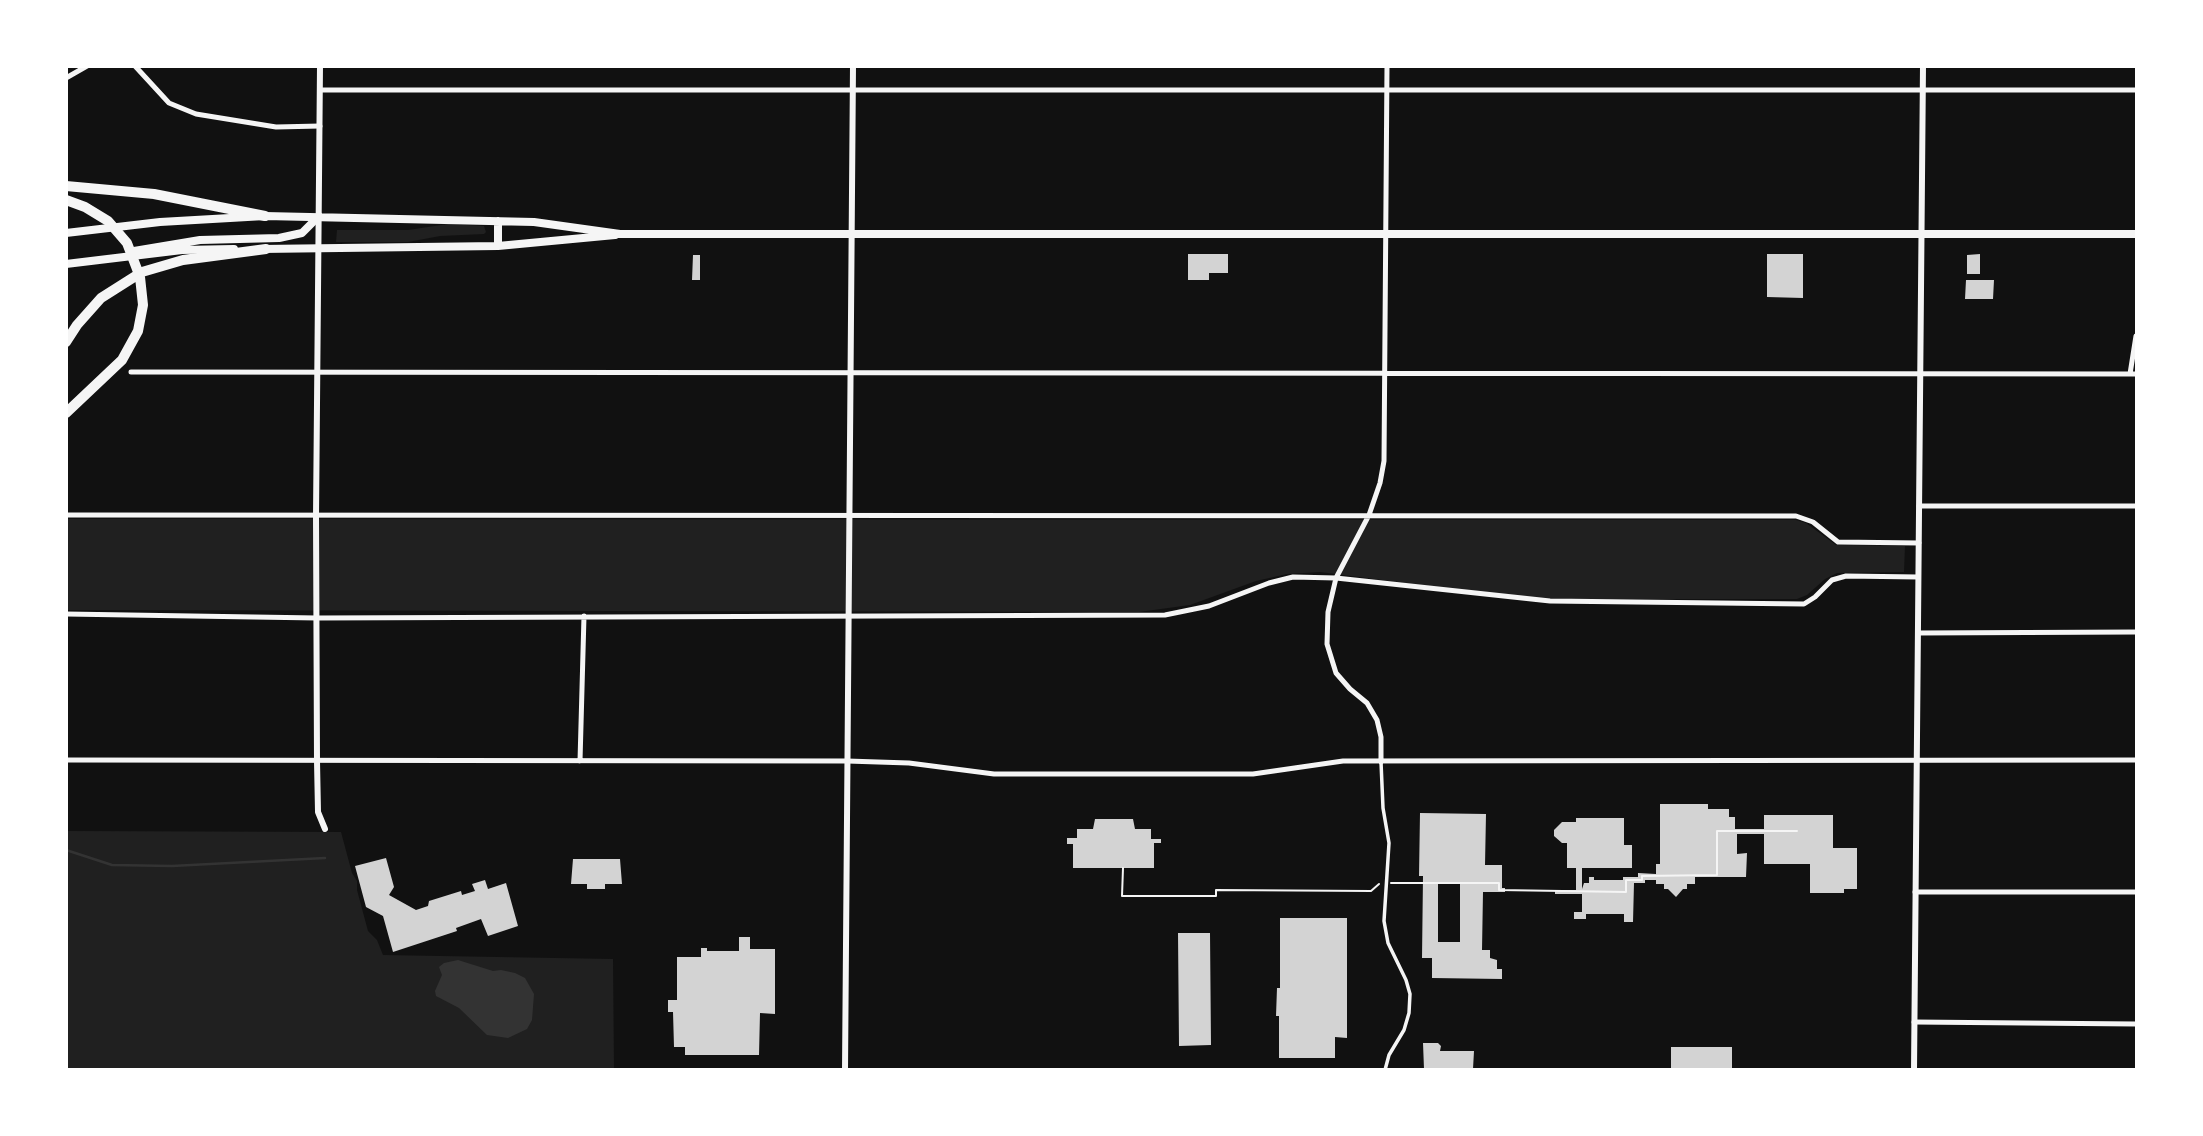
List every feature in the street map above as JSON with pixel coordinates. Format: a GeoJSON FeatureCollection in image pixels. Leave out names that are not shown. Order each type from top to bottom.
{"type":"FeatureCollection","features":[{"type":"Feature","properties":{"kind":"highway"},"geometry":{"type":"LineString","coordinates":[[66,186],[154,194],[265,216]]}},
{"type":"Feature","properties":{"kind":"highway"},"geometry":{"type":"LineString","coordinates":[[66,200],[97,213],[108,221],[127,243],[138,267],[142,290],[142,317],[130,348],[105,378],[66,413]]}},
{"type":"Feature","properties":{"kind":"highway"},"geometry":{"type":"LineString","coordinates":[[66,342],[101,298],[142,272],[183,260],[265,249]]}},
{"type":"Feature","properties":{"kind":"main road"},"geometry":{"type":"LineString","coordinates":[[66,233],[160,222],[319,216],[498,220],[546,223],[620,234]]}},
{"type":"Feature","properties":{"kind":"main road"},"geometry":{"type":"LineString","coordinates":[[100,259],[160,245],[201,240],[279,238],[302,233],[319,216]]}},
{"type":"Feature","properties":{"kind":"main road"},"geometry":{"type":"LineString","coordinates":[[498,220],[498,246]]}},
{"type":"Feature","properties":{"kind":"main road"},"geometry":{"type":"LineString","coordinates":[[546,223],[546,242]]}},
{"type":"Feature","properties":{"kind":"main road"},"geometry":{"type":"LineString","coordinates":[[66,264],[182,250],[498,246],[620,234],[2137,234]]}},
{"type":"Feature","properties":{"kind":"street"},"geometry":{"type":"LineString","coordinates":[[66,78],[87,66]]}},
{"type":"Feature","properties":{"kind":"street"},"geometry":{"type":"LineString","coordinates":[[135,66],[169,103],[196,114],[276,127],[320,126]]}},
{"type":"Feature","properties":{"kind":"street"},"geometry":{"type":"LineString","coordinates":[[320,66],[317,761],[318,812],[325,829]]}},
{"type":"Feature","properties":{"kind":"street"},"geometry":{"type":"LineString","coordinates":[[845,1069],[853,66]]}},
{"type":"Feature","properties":{"kind":"street"},"geometry":{"type":"LineString","coordinates":[[1385,1069],[1389,1055],[1404,1030],[1409,1013],[1409,994],[1406,980],[1388,943],[1384,921],[1389,843],[1382,800],[1381,737],[1377,720],[1367,703],[1336,673],[1328,644],[1328,612],[1336,578],[1369,515],[1384,461],[1387,66]]}},
{"type":"Feature","properties":{"kind":"street"},"geometry":{"type":"LineString","coordinates":[[1914,1069],[1923,66]]}},
{"type":"Feature","properties":{"kind":"street"},"geometry":{"type":"LineString","coordinates":[[320,90],[2137,90]]}},
{"type":"Feature","properties":{"kind":"street"},"geometry":{"type":"LineString","coordinates":[[131,372],[2133,374],[2137,336]]}},
{"type":"Feature","properties":{"kind":"street"},"geometry":{"type":"LineString","coordinates":[[1919,506],[2137,506]]}},
{"type":"Feature","properties":{"kind":"street"},"geometry":{"type":"LineString","coordinates":[[66,515],[1796,516],[1813,522],[1838,542],[1919,543]]}},
{"type":"Feature","properties":{"kind":"street"},"geometry":{"type":"LineString","coordinates":[[66,614],[317,618],[1165,615],[1209,606],[1269,583],[1293,578],[1336,578],[1550,601],[1804,604],[1832,580],[1846,576],[1918,577]]}},
{"type":"Feature","properties":{"kind":"street"},"geometry":{"type":"LineString","coordinates":[[580,761],[584,616]]}},
{"type":"Feature","properties":{"kind":"street"},"geometry":{"type":"LineString","coordinates":[[1917,633],[2137,632]]}},
{"type":"Feature","properties":{"kind":"street"},"geometry":{"type":"LineString","coordinates":[[66,760],[847,761],[909,763],[994,774],[1252,774],[1325,762],[2137,760]]}},
{"type":"Feature","properties":{"kind":"street"},"geometry":{"type":"LineString","coordinates":[[1915,892],[2137,892]]}},
{"type":"Feature","properties":{"kind":"street"},"geometry":{"type":"LineString","coordinates":[[1914,1022],[2137,1024]]}},
{"type":"Feature","properties":{"kind":"path"},"geometry":{"type":"LineString","coordinates":[[1123,868],[1122,896],[1216,896],[1216,890],[1371,891],[1380,883],[1499,883],[1499,890],[1626,892],[1626,880],[1642,880],[1642,876],[1717,875],[1717,831],[1797,831]]}},
{"type":"Feature","properties":{"kind":"shaded area"},"geometry":{"type":"Polygon","coordinates":[[[448,224],[484,226],[486,232],[408,242],[336,242],[337,230],[408,230],[448,224]]]}},
{"type":"Feature","properties":{"kind":"shaded area"},"geometry":{"type":"Polygon","coordinates":[[[67,519],[1796,520],[1806,523],[1836,545],[1905,546],[1904,572],[1837,573],[1797,599],[1530,599],[1320,572],[1287,574],[1256,581],[1190,605],[1139,612],[67,610],[67,519]]]}},
{"type":"Feature","properties":{"kind":"shaded area"},"geometry":{"type":"Polygon","coordinates":[[[67,831],[341,832],[352,873],[357,881],[368,931],[377,940],[383,955],[613,959],[614,1069],[67,1070],[67,831]]]}},
{"type":"Feature","properties":{"kind":"shaded area"},"geometry":{"type":"Polygon","coordinates":[[[458,960],[493,971],[515,973],[525,978],[534,994],[532,1020],[527,1029],[508,1038],[487,1035],[459,1008],[436,996],[435,991],[442,975],[439,967],[458,960]]]}},
{"type":"Feature","properties":{"kind":"building"},"geometry":{"type":"Polygon","coordinates":[[[1188,254],[1228,254],[1228,273],[1209,273],[1209,280],[1188,280],[1188,254]]]}},
{"type":"Feature","properties":{"kind":"building"},"geometry":{"type":"Polygon","coordinates":[[[1767,254],[1803,254],[1803,298],[1767,297],[1767,254]]]}},
{"type":"Feature","properties":{"kind":"building"},"geometry":{"type":"Polygon","coordinates":[[[1980,254],[1980,274],[1967,274],[1967,255],[1980,254]]]}},
{"type":"Feature","properties":{"kind":"building"},"geometry":{"type":"Polygon","coordinates":[[[693,255],[700,255],[700,280],[692,280],[693,255]]]}},
{"type":"Feature","properties":{"kind":"building"},"geometry":{"type":"Polygon","coordinates":[[[1966,280],[1994,280],[1993,299],[1965,299],[1966,280]]]}},
{"type":"Feature","properties":{"kind":"building"},"geometry":{"type":"Polygon","coordinates":[[[1660,804],[1708,804],[1708,809],[1729,809],[1729,817],[1735,817],[1735,829],[1764,829],[1764,815],[1833,815],[1833,848],[1857,848],[1857,889],[1844,889],[1844,893],[1810,893],[1810,864],[1764,864],[1764,834],[1737,834],[1737,854],[1747,853],[1746,877],[1695,877],[1695,884],[1687,884],[1687,889],[1683,889],[1676,897],[1668,889],[1664,889],[1664,884],[1656,884],[1656,880],[1645,880],[1645,883],[1634,883],[1633,922],[1624,922],[1624,914],[1586,914],[1586,919],[1574,919],[1574,912],[1582,912],[1582,894],[1555,894],[1555,890],[1576,890],[1576,868],[1567,868],[1567,843],[1562,843],[1554,836],[1554,830],[1562,822],[1576,822],[1576,818],[1624,818],[1624,845],[1632,845],[1632,868],[1582,868],[1582,889],[1584,883],[1589,883],[1589,877],[1594,877],[1594,880],[1623,880],[1623,877],[1638,877],[1638,873],[1656,874],[1656,864],[1660,864],[1660,804]]]}},
{"type":"Feature","properties":{"kind":"building"},"geometry":{"type":"Polygon","coordinates":[[[1420,813],[1486,814],[1485,865],[1502,865],[1502,888],[1505,888],[1505,892],[1483,892],[1482,950],[1490,950],[1490,958],[1497,960],[1497,969],[1502,969],[1502,979],[1432,978],[1432,958],[1422,958],[1423,876],[1419,876],[1420,813]],[[1438,884],[1438,942],[1460,942],[1460,884],[1438,884]]]}},
{"type":"Feature","properties":{"kind":"building"},"geometry":{"type":"Polygon","coordinates":[[[1095,819],[1133,819],[1135,829],[1151,829],[1151,839],[1161,839],[1161,843],[1154,843],[1154,868],[1073,868],[1073,844],[1067,844],[1067,838],[1077,838],[1077,829],[1093,829],[1095,819]]]}},
{"type":"Feature","properties":{"kind":"building"},"geometry":{"type":"Polygon","coordinates":[[[386,858],[394,887],[389,895],[416,910],[428,906],[429,901],[461,891],[462,895],[475,891],[472,884],[485,880],[488,889],[506,883],[518,926],[488,936],[481,919],[456,928],[457,931],[393,952],[383,916],[366,907],[355,866],[386,858]]]}},
{"type":"Feature","properties":{"kind":"building"},"geometry":{"type":"Polygon","coordinates":[[[573,859],[620,859],[622,884],[605,884],[605,889],[587,889],[587,884],[571,884],[573,859]]]}},
{"type":"Feature","properties":{"kind":"building"},"geometry":{"type":"Polygon","coordinates":[[[1280,918],[1347,918],[1347,1038],[1335,1037],[1335,1058],[1279,1058],[1279,1016],[1276,1016],[1277,988],[1280,988],[1280,918]]]}},
{"type":"Feature","properties":{"kind":"building"},"geometry":{"type":"Polygon","coordinates":[[[1178,933],[1210,933],[1211,1045],[1179,1046],[1178,933]]]}},
{"type":"Feature","properties":{"kind":"building"},"geometry":{"type":"Polygon","coordinates":[[[739,937],[750,937],[750,949],[775,949],[775,1014],[760,1013],[759,1055],[685,1055],[685,1047],[674,1047],[673,1012],[668,1012],[668,1000],[677,1000],[677,957],[701,957],[701,948],[707,948],[707,951],[739,951],[739,937]]]}},
{"type":"Feature","properties":{"kind":"building"},"geometry":{"type":"Polygon","coordinates":[[[1423,1043],[1438,1043],[1441,1046],[1440,1051],[1474,1051],[1473,1069],[1424,1069],[1423,1043]]]}},
{"type":"Feature","properties":{"kind":"building"},"geometry":{"type":"Polygon","coordinates":[[[1671,1047],[1732,1047],[1732,1069],[1671,1069],[1671,1047]]]}},
{"type":"Feature","properties":{"kind":"waterway"},"geometry":{"type":"LineString","coordinates":[[66,850],[112,865],[172,866],[325,858]]}}]}
